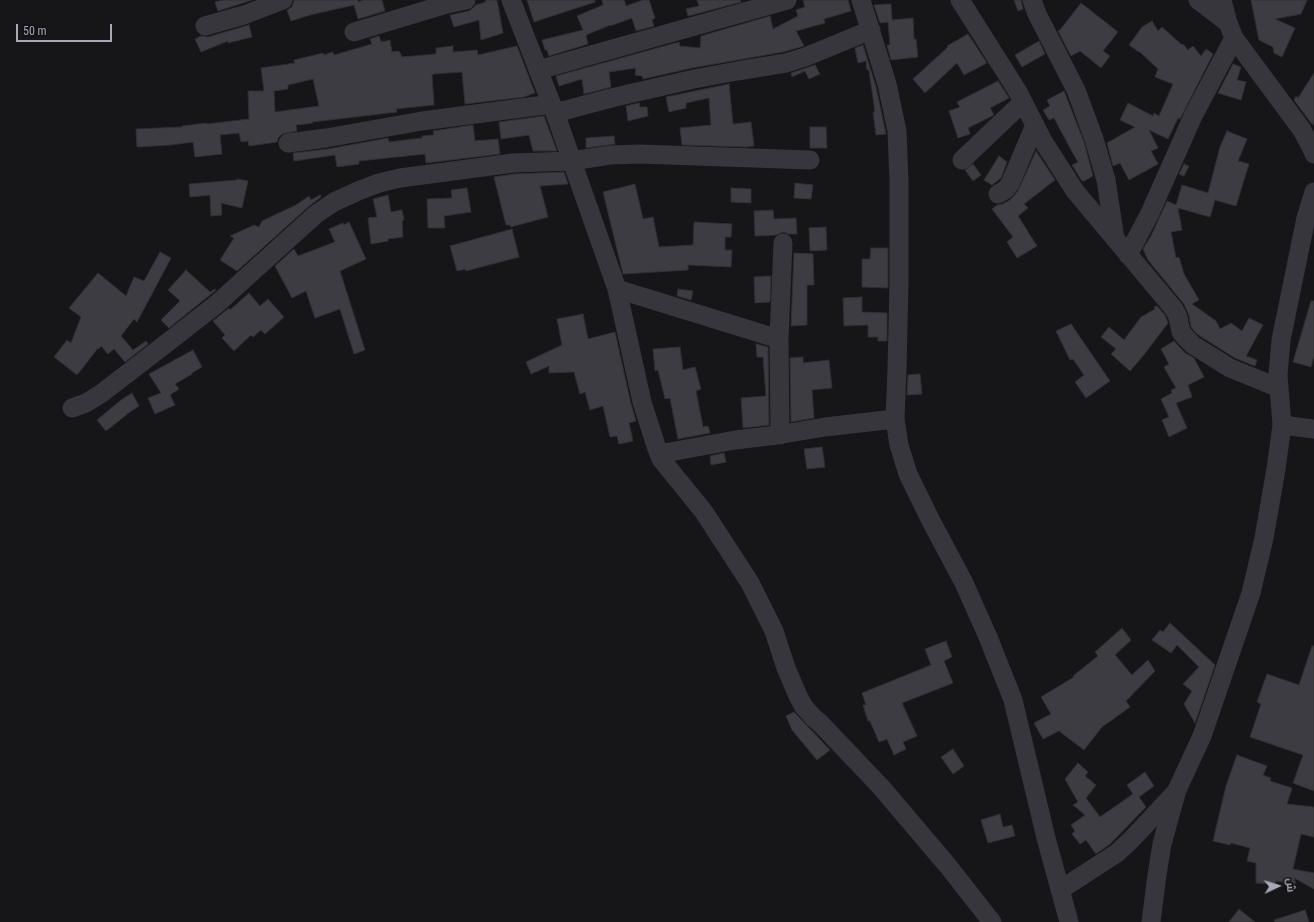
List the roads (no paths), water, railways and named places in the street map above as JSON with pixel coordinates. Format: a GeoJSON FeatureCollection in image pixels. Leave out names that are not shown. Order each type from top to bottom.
{"type":"FeatureCollection","features":[{"type":"Feature","properties":{"kind":"street"},"geometry":{"type":"LineString","coordinates":[[205,26],[244,15],[283,0]]}},
{"type":"Feature","properties":{"kind":"street"},"geometry":{"type":"LineString","coordinates":[[354,32],[447,4],[466,0]]}},
{"type":"Feature","properties":{"kind":"street"},"geometry":{"type":"LineString","coordinates":[[511,0],[554,108],[617,289],[642,402],[659,454],[704,512],[750,583],[774,631],[786,668],[804,706],[881,787],[948,866],[992,922]]}},
{"type":"Feature","properties":{"kind":"street"},"geometry":{"type":"LineString","coordinates":[[538,70],[748,5],[787,0]]}},
{"type":"Feature","properties":{"kind":"street"},"geometry":{"type":"LineString","coordinates":[[861,0],[887,84],[897,131],[899,181],[899,282],[898,369],[895,419],[899,445],[908,474],[964,583],[988,636],[1013,700],[1046,838],[1069,922]]}},
{"type":"Feature","properties":{"kind":"street"},"geometry":{"type":"LineString","coordinates":[[960,0],[1023,102],[1058,165],[1076,191],[1115,240],[1174,309],[1178,317],[1181,332],[1193,345],[1230,368],[1279,388]]}},
{"type":"Feature","properties":{"kind":"street"},"geometry":{"type":"LineString","coordinates":[[1032,0],[1037,14],[1076,90],[1094,139],[1106,180],[1115,240]]}},
{"type":"Feature","properties":{"kind":"street"},"geometry":{"type":"LineString","coordinates":[[1198,0],[1231,31],[1302,130],[1314,154]]}},
{"type":"Feature","properties":{"kind":"street"},"geometry":{"type":"LineString","coordinates":[[1128,255],[1150,213],[1231,31],[1222,0]]}},
{"type":"Feature","properties":{"kind":"street"},"geometry":{"type":"LineString","coordinates":[[288,143],[326,138],[422,121],[554,108],[611,98],[737,70],[786,63],[805,57],[871,30]]}},
{"type":"Feature","properties":{"kind":"street"},"geometry":{"type":"LineString","coordinates":[[962,160],[1023,102]]}},
{"type":"Feature","properties":{"kind":"street"},"geometry":{"type":"LineString","coordinates":[[998,194],[1005,190],[1010,184],[1035,125]]}},
{"type":"Feature","properties":{"kind":"street"},"geometry":{"type":"LineString","coordinates":[[72,408],[86,403],[102,393],[218,303],[315,214],[334,202],[379,183],[400,178],[513,163],[572,161],[610,155],[639,154],[810,160]]}},
{"type":"Feature","properties":{"kind":"street"},"geometry":{"type":"LineString","coordinates":[[1151,922],[1162,844],[1177,790],[1202,736],[1251,593],[1264,538],[1282,425],[1278,375],[1281,340],[1306,218],[1314,192]]}},
{"type":"Feature","properties":{"kind":"street"},"geometry":{"type":"LineString","coordinates":[[780,435],[779,339],[783,243]]}},
{"type":"Feature","properties":{"kind":"street"},"geometry":{"type":"LineString","coordinates":[[617,289],[779,339]]}},
{"type":"Feature","properties":{"kind":"street"},"geometry":{"type":"LineString","coordinates":[[659,454],[735,440],[895,419]]}},
{"type":"Feature","properties":{"kind":"street"},"geometry":{"type":"LineString","coordinates":[[1282,425],[1314,429]]}},
{"type":"Feature","properties":{"kind":"street"},"geometry":{"type":"LineString","coordinates":[[1060,890],[1117,853],[1177,790]]}}]}
